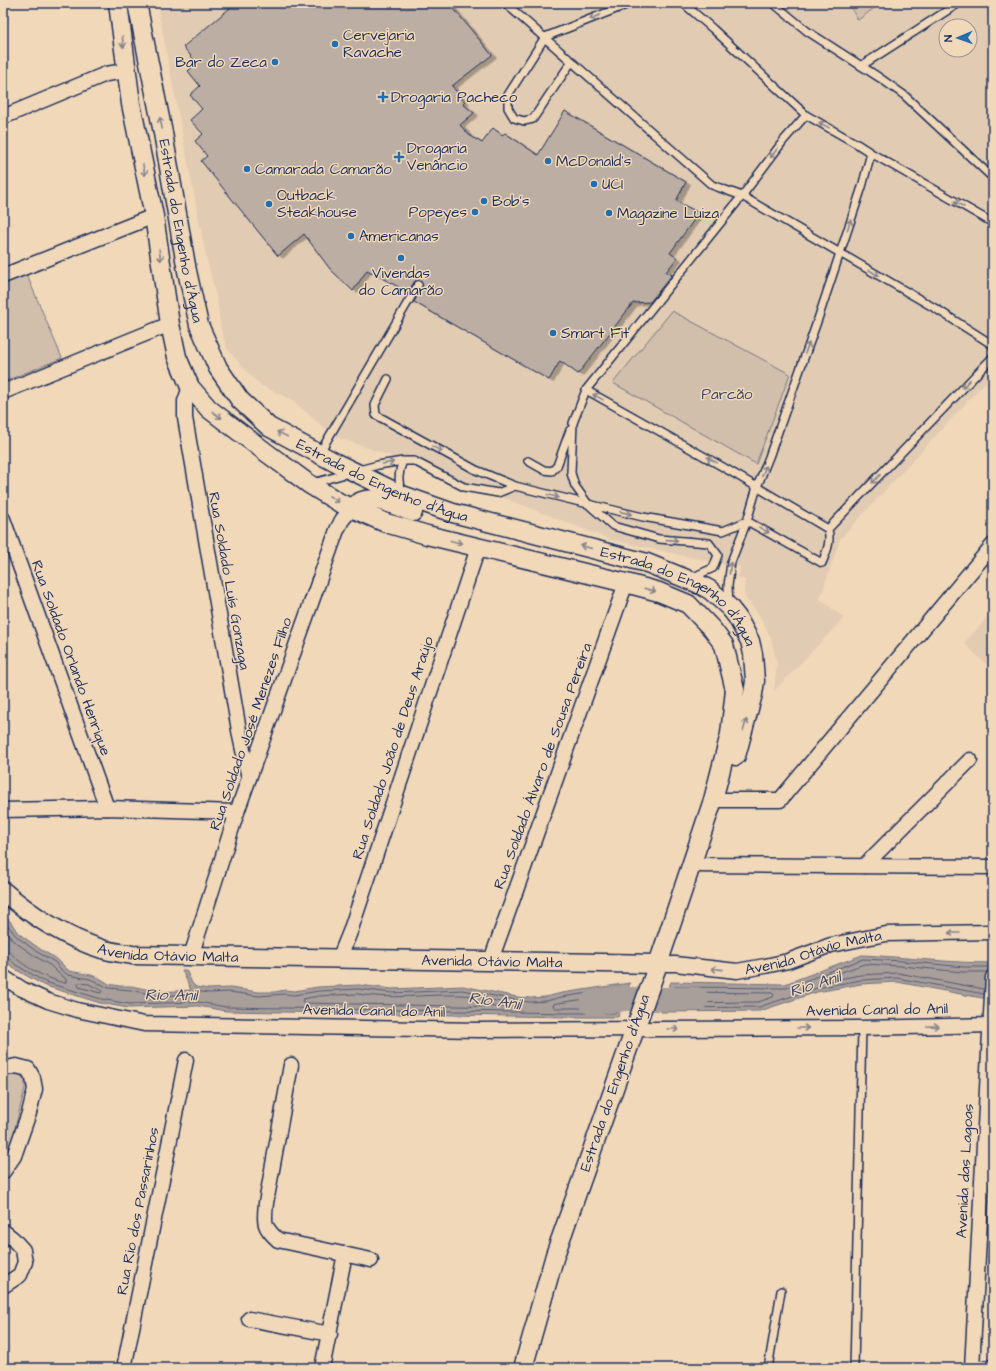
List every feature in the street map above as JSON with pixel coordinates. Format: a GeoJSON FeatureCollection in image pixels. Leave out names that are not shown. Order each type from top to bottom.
{"type":"FeatureCollection","features":[{"type":"Feature","properties":{"kind":"street","name":"Estrada do Engenho d'Água"},"geometry":{"type":"LineString","coordinates":[[118,3],[131,104],[154,216],[170,324],[177,357],[190,387],[209,409],[309,484],[340,503],[386,522],[427,535],[659,592],[688,604],[712,629],[724,645],[735,690],[730,734],[713,800],[656,968],[555,1255],[523,1368]]}},
{"type":"Feature","properties":{"kind":"street","name":"Estrada do Engenho d'Água"},"geometry":{"type":"LineString","coordinates":[[136,3],[163,133],[194,307],[203,336],[218,368],[240,400],[269,427],[354,472],[402,495],[453,513],[647,563],[710,590],[737,616],[750,641],[753,654],[755,681],[753,694],[734,762],[713,800]]}},
{"type":"Feature","properties":{"kind":"street"},"geometry":{"type":"LineString","coordinates":[[3,117],[106,74],[126,71]]}},
{"type":"Feature","properties":{"kind":"street"},"geometry":{"type":"LineString","coordinates":[[3,276],[154,216]]}},
{"type":"Feature","properties":{"kind":"street"},"geometry":{"type":"LineString","coordinates":[[3,392],[170,324]]}},
{"type":"Feature","properties":{"kind":"street","name":"Rua Soldado Luís Gonzaga"},"geometry":{"type":"LineString","coordinates":[[190,387],[185,400],[185,418],[237,721],[249,780]]}},
{"type":"Feature","properties":{"kind":"street"},"geometry":{"type":"LineString","coordinates":[[352,508],[363,500],[380,500],[407,510],[455,523],[513,528]]}},
{"type":"Feature","properties":{"kind":"street","name":"Rua Soldado José Menezes Filho"},"geometry":{"type":"LineString","coordinates":[[191,956],[237,812],[337,530],[342,520],[352,508]]}},
{"type":"Feature","properties":{"kind":"street","name":"Rua Soldado Orlando Henrique"},"geometry":{"type":"LineString","coordinates":[[3,519],[107,808]]}},
{"type":"Feature","properties":{"kind":"street"},"geometry":{"type":"LineString","coordinates":[[713,800],[780,800],[993,545]]}},
{"type":"Feature","properties":{"kind":"street","name":"Rua Soldado João de Deus Araújo"},"geometry":{"type":"LineString","coordinates":[[339,959],[350,932],[478,548]]}},
{"type":"Feature","properties":{"kind":"street","name":"Rua Soldado Álvaro de Sousa Pereira"},"geometry":{"type":"LineString","coordinates":[[491,960],[626,583]]}},
{"type":"Feature","properties":{"kind":"street"},"geometry":{"type":"LineString","coordinates":[[864,866],[970,760]]}},
{"type":"Feature","properties":{"kind":"street"},"geometry":{"type":"LineString","coordinates":[[3,810],[107,808],[237,812]]}},
{"type":"Feature","properties":{"kind":"street"},"geometry":{"type":"LineString","coordinates":[[690,865],[993,867]]}},
{"type":"Feature","properties":{"kind":"street","name":"Avenida Otávio Malta"},"geometry":{"type":"LineString","coordinates":[[3,890],[20,906],[48,925],[72,938],[103,949],[132,955],[491,960],[656,968],[675,964],[737,971],[788,961],[831,945],[886,934],[993,932]]}},
{"type":"Feature","properties":{"kind":"street","name":"Avenida Canal do Anil"},"geometry":{"type":"LineString","coordinates":[[3,977],[22,989],[48,1001],[77,1010],[144,1024],[479,1030],[636,1024],[862,1028],[991,1025]]}},
{"type":"Feature","properties":{"kind":"street","name":"Avenida das Lagoas"},"geometry":{"type":"LineString","coordinates":[[973,1366],[993,977]]}},
{"type":"Feature","properties":{"kind":"street","name":"Rua Rio dos Passarinhos"},"geometry":{"type":"LineString","coordinates":[[124,1368],[186,1060]]}},
{"type":"Feature","properties":{"kind":"street"},"geometry":{"type":"LineString","coordinates":[[3,1069],[16,1066],[28,1070],[34,1078],[35,1089],[14,1156],[3,1172]]}},
{"type":"Feature","properties":{"kind":"street"},"geometry":{"type":"LineString","coordinates":[[291,1066],[266,1203],[264,1219],[269,1232],[278,1240],[371,1260]]}},
{"type":"Feature","properties":{"kind":"street"},"geometry":{"type":"LineString","coordinates":[[3,1231],[23,1250],[25,1262],[20,1275],[3,1286]]}},
{"type":"Feature","properties":{"kind":"street"},"geometry":{"type":"LineString","coordinates":[[322,1368],[345,1254]]}},
{"type":"Feature","properties":{"kind":"street"},"geometry":{"type":"LineString","coordinates":[[249,1319],[330,1334]]}},
{"type":"Feature","properties":{"kind":"lane"},"geometry":{"type":"LineString","coordinates":[[505,3],[712,185],[742,196],[938,310],[993,345]]}},
{"type":"Feature","properties":{"kind":"lane"},"geometry":{"type":"LineString","coordinates":[[572,61],[533,119],[524,121],[514,118],[508,108],[508,95],[545,37],[631,3]]}},
{"type":"Feature","properties":{"kind":"lane"},"geometry":{"type":"LineString","coordinates":[[683,3],[806,115],[993,223]]}},
{"type":"Feature","properties":{"kind":"lane"},"geometry":{"type":"LineString","coordinates":[[773,3],[807,31],[891,86],[915,105],[993,178]]}},
{"type":"Feature","properties":{"kind":"lane"},"geometry":{"type":"LineString","coordinates":[[861,66],[960,3]]}},
{"type":"Feature","properties":{"kind":"lane"},"geometry":{"type":"LineString","coordinates":[[528,461],[544,470],[552,471],[557,466],[586,390],[742,196],[784,140],[806,115]]}},
{"type":"Feature","properties":{"kind":"lane"},"geometry":{"type":"LineString","coordinates":[[729,607],[728,586],[731,562],[747,521],[757,487],[769,457],[840,253],[862,188],[871,153]]}},
{"type":"Feature","properties":{"kind":"lane"},"geometry":{"type":"LineString","coordinates":[[319,454],[418,285]]}},
{"type":"Feature","properties":{"kind":"lane"},"geometry":{"type":"LineString","coordinates":[[828,529],[993,357]]}},
{"type":"Feature","properties":{"kind":"lane"},"geometry":{"type":"LineString","coordinates":[[388,379],[374,405],[376,415],[476,470],[515,486],[643,517],[723,531],[747,521]]}},
{"type":"Feature","properties":{"kind":"lane"},"geometry":{"type":"LineString","coordinates":[[586,390],[828,529],[830,537],[829,546],[822,563],[747,521]]}},
{"type":"Feature","properties":{"kind":"lane"},"geometry":{"type":"LineString","coordinates":[[573,422],[571,473],[575,486],[588,504],[613,526],[659,539],[709,544],[718,555],[713,568],[687,579]]}},
{"type":"Feature","properties":{"kind":"lane"},"geometry":{"type":"LineString","coordinates":[[309,484],[378,465],[403,461],[414,461],[464,487],[498,493],[515,486]]}},
{"type":"Feature","properties":{"kind":"lane"},"geometry":{"type":"LineString","coordinates":[[402,495],[398,476],[403,461]]}},
{"type":"Feature","properties":{"kind":"lane"},"geometry":{"type":"LineString","coordinates":[[854,1368],[862,1028]]}},
{"type":"Feature","properties":{"kind":"lane"},"geometry":{"type":"LineString","coordinates":[[768,1368],[782,1291]]}},
{"type":"Feature","properties":{"kind":"lane"},"geometry":{"type":"LineString","coordinates":[[973,1366],[993,1364]]}},
{"type":"Feature","properties":{"kind":"shaded area"},"geometry":{"type":"Polygon","coordinates":[[[160,3],[848,3],[858,20],[881,3],[993,3],[993,374],[840,539],[820,599],[844,618],[774,691],[777,664],[771,638],[759,615],[746,599],[744,594],[745,580],[738,578],[740,566],[721,564],[609,539],[448,476],[334,436],[292,400],[262,386],[227,349],[221,329],[217,300],[206,256],[159,13],[160,3]]]}},
{"type":"Feature","properties":{"kind":"shaded area"},"geometry":{"type":"Polygon","coordinates":[[[993,612],[993,671],[964,643],[993,612]]]}},
{"type":"Feature","properties":{"kind":"green space"},"geometry":{"type":"Polygon","coordinates":[[[848,3],[881,3],[858,20],[848,3]]]}},
{"type":"Feature","properties":{"kind":"green space"},"geometry":{"type":"Polygon","coordinates":[[[26,273],[62,358],[3,382],[3,282],[26,273]]]}},
{"type":"Feature","properties":{"kind":"green space","name":"Parcão"},"geometry":{"type":"Polygon","coordinates":[[[672,311],[790,374],[756,464],[613,383],[672,311]]]}},
{"type":"Feature","properties":{"kind":"green space"},"geometry":{"type":"Polygon","coordinates":[[[10,1073],[19,1074],[25,1080],[25,1088],[10,1148],[3,1158],[3,1075],[10,1073]]]}},
{"type":"Feature","properties":{"kind":"water"},"geometry":{"type":"Polygon","coordinates":[[[3,915],[10,921],[18,933],[57,959],[69,971],[91,975],[109,984],[131,986],[160,992],[191,990],[182,970],[186,970],[192,983],[196,987],[209,989],[230,988],[259,992],[275,992],[285,990],[294,991],[318,987],[359,985],[392,989],[463,986],[517,997],[531,998],[630,983],[618,1017],[226,1011],[198,1006],[128,1008],[100,1003],[43,985],[13,968],[3,958],[3,915]]]}},
{"type":"Feature","properties":{"kind":"water"},"geometry":{"type":"Polygon","coordinates":[[[862,955],[993,963],[993,998],[982,998],[897,982],[861,984],[817,992],[760,1011],[661,1012],[664,999],[671,982],[785,984],[862,955]]]}},
{"type":"Feature","properties":{"kind":"building"},"geometry":{"type":"Polygon","coordinates":[[[236,3],[449,3],[492,55],[452,86],[465,102],[463,104],[474,113],[460,125],[469,135],[482,143],[493,128],[502,135],[505,133],[538,155],[565,111],[686,182],[676,201],[699,213],[670,253],[677,258],[666,272],[672,275],[650,302],[633,303],[578,374],[560,361],[549,380],[414,302],[422,287],[422,283],[420,281],[415,281],[408,292],[367,270],[353,291],[330,269],[304,234],[278,256],[201,161],[207,156],[195,141],[203,134],[190,120],[202,109],[190,95],[200,86],[188,71],[197,63],[183,47],[236,3]]]}},
{"type":"Feature","properties":{"kind":"waterway","name":"Rio Anil"},"geometry":{"type":"LineString","coordinates":[[592,1003],[624,999],[697,999]]}},
{"type":"Feature","properties":{"kind":"place","name":"Cervejaria Ravache"},"geometry":{"type":"Point","coordinates":[335,44]}},
{"type":"Feature","properties":{"kind":"place","name":"Bar do Zeca"},"geometry":{"type":"Point","coordinates":[275,62]}},
{"type":"Feature","properties":{"kind":"place","name":"Drogaria Pacheco"},"geometry":{"type":"Point","coordinates":[383,97]}},
{"type":"Feature","properties":{"kind":"place","name":"Drogaria Venâncio"},"geometry":{"type":"Point","coordinates":[399,157]}},
{"type":"Feature","properties":{"kind":"place","name":"McDonald's"},"geometry":{"type":"Point","coordinates":[548,161]}},
{"type":"Feature","properties":{"kind":"place","name":"Camarada Camarão"},"geometry":{"type":"Point","coordinates":[247,169]}},
{"type":"Feature","properties":{"kind":"place","name":"UCI"},"geometry":{"type":"Point","coordinates":[594,184]}},
{"type":"Feature","properties":{"kind":"place","name":"Bob's"},"geometry":{"type":"Point","coordinates":[484,201]}},
{"type":"Feature","properties":{"kind":"place","name":"Outback Steakhouse"},"geometry":{"type":"Point","coordinates":[269,204]}},
{"type":"Feature","properties":{"kind":"place","name":"Popeyes"},"geometry":{"type":"Point","coordinates":[475,212]}},
{"type":"Feature","properties":{"kind":"place","name":"Magazine Luiza"},"geometry":{"type":"Point","coordinates":[609,213]}},
{"type":"Feature","properties":{"kind":"place","name":"Americanas"},"geometry":{"type":"Point","coordinates":[351,236]}},
{"type":"Feature","properties":{"kind":"place","name":"Vivendas do Camarão"},"geometry":{"type":"Point","coordinates":[401,258]}},
{"type":"Feature","properties":{"kind":"place","name":"Smart Fit"},"geometry":{"type":"Point","coordinates":[553,333]}}]}
